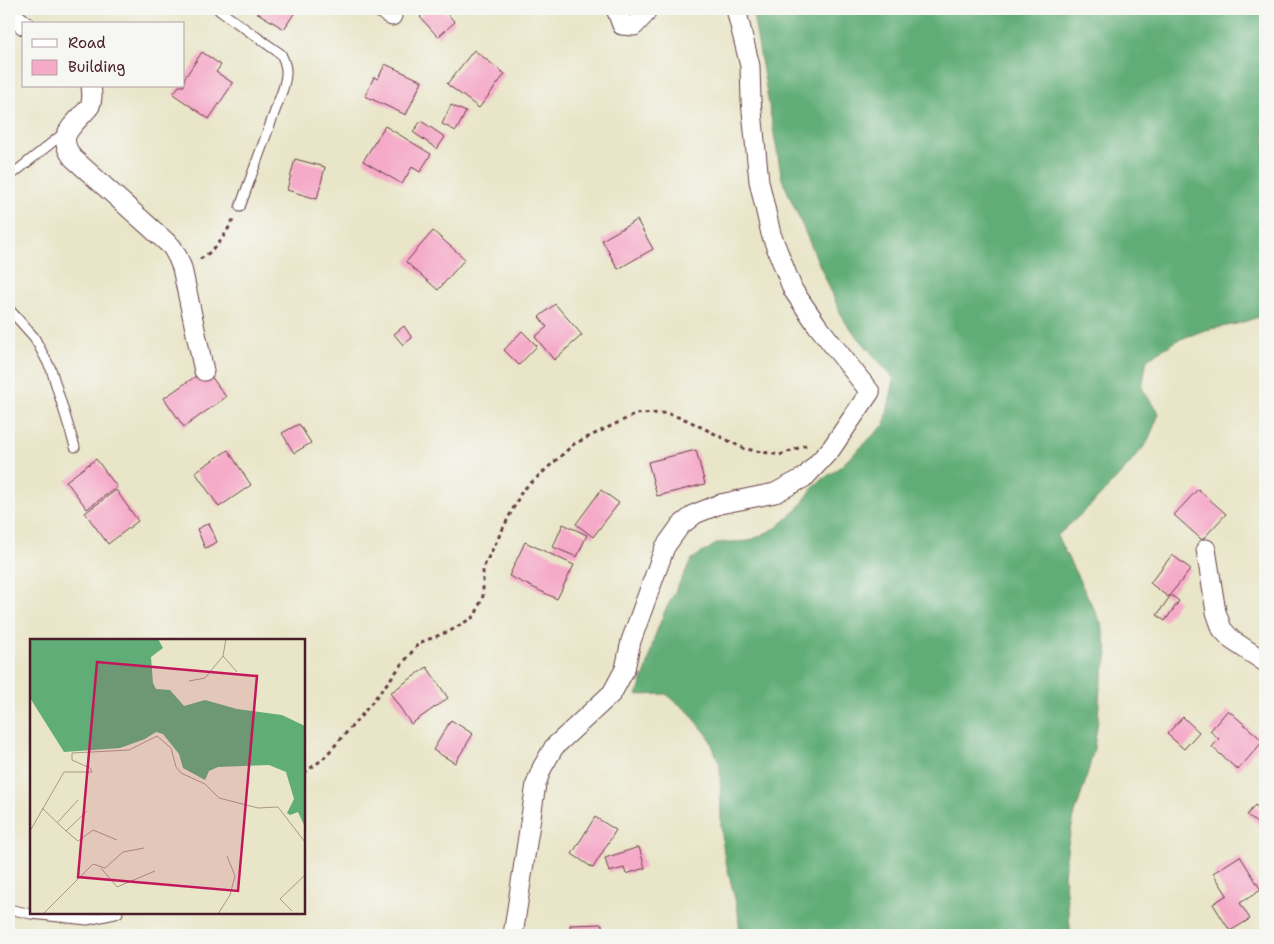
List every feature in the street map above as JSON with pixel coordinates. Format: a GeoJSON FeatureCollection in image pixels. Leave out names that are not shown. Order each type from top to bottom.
{"type":"FeatureCollection","features":[{"type":"Feature","properties":{"kind":"street"},"geometry":{"type":"LineString","coordinates":[[616,9],[622,25],[634,26],[647,9]]}},
{"type":"Feature","properties":{"kind":"street"},"geometry":{"type":"LineString","coordinates":[[514,935],[536,784],[539,776],[554,748],[612,693],[625,669],[631,641],[665,546],[680,526],[695,514],[720,504],[774,493],[805,477],[831,449],[870,392],[817,325],[793,290],[771,234],[759,181],[750,66],[736,9]]}},
{"type":"Feature","properties":{"kind":"street"},"geometry":{"type":"LineString","coordinates":[[9,13],[22,23]]}},
{"type":"Feature","properties":{"kind":"street"},"geometry":{"type":"LineString","coordinates":[[92,88],[93,96],[90,106],[67,131],[65,140],[67,150],[73,158],[172,247],[182,268],[204,371]]}},
{"type":"Feature","properties":{"kind":"street"},"geometry":{"type":"LineString","coordinates":[[1206,549],[1216,612],[1222,629],[1232,640],[1265,662]]}},
{"type":"Feature","properties":{"kind":"lane"},"geometry":{"type":"LineString","coordinates":[[218,9],[281,54],[285,63],[286,76],[283,89],[240,207]]}},
{"type":"Feature","properties":{"kind":"lane"},"geometry":{"type":"LineString","coordinates":[[9,177],[67,131]]}},
{"type":"Feature","properties":{"kind":"lane"},"geometry":{"type":"LineString","coordinates":[[9,309],[34,337],[51,369],[75,447]]}},
{"type":"Feature","properties":{"kind":"lane"},"geometry":{"type":"LineString","coordinates":[[9,909],[30,914]]}},
{"type":"Feature","properties":{"kind":"lane"},"geometry":{"type":"LineString","coordinates":[[31,914],[87,920],[115,914]]}},
{"type":"Feature","properties":{"kind":"path"},"geometry":{"type":"LineString","coordinates":[[182,268],[206,256],[219,242],[240,207]]}},
{"type":"Feature","properties":{"kind":"path"},"geometry":{"type":"LineString","coordinates":[[305,772],[323,760],[419,643],[450,631],[475,616],[483,596],[483,568],[522,491],[574,444],[636,414],[666,413],[687,420],[745,449],[780,455],[805,446],[812,440]]}},
{"type":"Feature","properties":{"kind":"green space"},"geometry":{"type":"Polygon","coordinates":[[[752,9],[1265,9],[1265,315],[1237,324],[1205,330],[1178,340],[1147,359],[1142,388],[1159,414],[1147,443],[1101,495],[1057,536],[1102,625],[1108,655],[1100,687],[1094,748],[1068,844],[1064,875],[1071,935],[740,935],[738,911],[724,854],[721,825],[720,765],[709,737],[689,712],[666,694],[637,695],[647,668],[654,638],[665,611],[692,559],[718,543],[749,541],[776,528],[798,509],[815,485],[840,467],[885,424],[894,379],[844,321],[782,179],[752,9]]]}},
{"type":"Feature","properties":{"kind":"building"},"geometry":{"type":"Polygon","coordinates":[[[258,9],[297,9],[284,29],[256,12],[258,9]]]}},
{"type":"Feature","properties":{"kind":"building"},"geometry":{"type":"Polygon","coordinates":[[[428,9],[443,9],[455,22],[438,37],[420,17],[428,9]]]}},
{"type":"Feature","properties":{"kind":"building"},"geometry":{"type":"Polygon","coordinates":[[[474,50],[505,74],[479,108],[447,84],[474,50]]]}},
{"type":"Feature","properties":{"kind":"building"},"geometry":{"type":"Polygon","coordinates":[[[202,52],[221,65],[216,72],[233,83],[209,119],[173,94],[178,88],[185,88],[185,78],[202,52]]]}},
{"type":"Feature","properties":{"kind":"building"},"geometry":{"type":"Polygon","coordinates":[[[385,64],[422,81],[406,115],[365,96],[374,77],[378,79],[385,64]]]}},
{"type":"Feature","properties":{"kind":"building"},"geometry":{"type":"Polygon","coordinates":[[[451,105],[466,112],[456,131],[442,124],[451,105]]]}},
{"type":"Feature","properties":{"kind":"building"},"geometry":{"type":"Polygon","coordinates":[[[421,121],[445,137],[437,149],[413,132],[421,121]]]}},
{"type":"Feature","properties":{"kind":"building"},"geometry":{"type":"Polygon","coordinates":[[[385,126],[431,154],[420,172],[412,167],[402,184],[363,161],[385,126]]]}},
{"type":"Feature","properties":{"kind":"building"},"geometry":{"type":"Polygon","coordinates":[[[295,159],[325,167],[317,199],[287,190],[295,159]]]}},
{"type":"Feature","properties":{"kind":"building"},"geometry":{"type":"Polygon","coordinates":[[[637,220],[653,249],[618,269],[602,240],[637,220]]]}},
{"type":"Feature","properties":{"kind":"building"},"geometry":{"type":"Polygon","coordinates":[[[433,231],[465,259],[438,290],[406,262],[433,231]]]}},
{"type":"Feature","properties":{"kind":"building"},"geometry":{"type":"Polygon","coordinates":[[[555,304],[582,335],[554,360],[535,337],[547,327],[539,317],[555,304]]]}},
{"type":"Feature","properties":{"kind":"building"},"geometry":{"type":"Polygon","coordinates":[[[404,326],[412,338],[403,345],[394,334],[404,326]]]}},
{"type":"Feature","properties":{"kind":"building"},"geometry":{"type":"Polygon","coordinates":[[[522,331],[537,346],[519,365],[504,350],[522,331]]]}},
{"type":"Feature","properties":{"kind":"building"},"geometry":{"type":"Polygon","coordinates":[[[206,369],[226,397],[184,427],[164,398],[206,369]]]}},
{"type":"Feature","properties":{"kind":"building"},"geometry":{"type":"Polygon","coordinates":[[[299,424],[311,443],[294,453],[282,433],[299,424]]]}},
{"type":"Feature","properties":{"kind":"building"},"geometry":{"type":"Polygon","coordinates":[[[228,450],[251,485],[219,507],[195,472],[228,450]]]}},
{"type":"Feature","properties":{"kind":"building"},"geometry":{"type":"Polygon","coordinates":[[[696,450],[705,484],[657,496],[648,462],[696,450]]]}},
{"type":"Feature","properties":{"kind":"building"},"geometry":{"type":"Polygon","coordinates":[[[96,459],[117,487],[87,509],[66,481],[96,459]]]}},
{"type":"Feature","properties":{"kind":"building"},"geometry":{"type":"Polygon","coordinates":[[[1198,489],[1226,514],[1202,540],[1174,515],[1198,489]]]}},
{"type":"Feature","properties":{"kind":"building"},"geometry":{"type":"Polygon","coordinates":[[[116,490],[138,521],[108,544],[85,513],[116,490]]]}},
{"type":"Feature","properties":{"kind":"building"},"geometry":{"type":"Polygon","coordinates":[[[601,490],[619,503],[593,537],[576,524],[601,490]]]}},
{"type":"Feature","properties":{"kind":"building"},"geometry":{"type":"Polygon","coordinates":[[[209,523],[217,542],[205,548],[197,529],[209,523]]]}},
{"type":"Feature","properties":{"kind":"building"},"geometry":{"type":"Polygon","coordinates":[[[563,524],[587,535],[577,557],[553,547],[563,524]]]}},
{"type":"Feature","properties":{"kind":"building"},"geometry":{"type":"Polygon","coordinates":[[[525,542],[574,565],[557,599],[509,576],[525,542]]]}},
{"type":"Feature","properties":{"kind":"building"},"geometry":{"type":"Polygon","coordinates":[[[1172,555],[1191,569],[1168,597],[1150,583],[1172,555]]]}},
{"type":"Feature","properties":{"kind":"building"},"geometry":{"type":"Polygon","coordinates":[[[1171,595],[1179,601],[1165,621],[1157,615],[1171,595]]]}},
{"type":"Feature","properties":{"kind":"building"},"geometry":{"type":"Polygon","coordinates":[[[427,667],[448,698],[411,724],[390,693],[427,667]]]}},
{"type":"Feature","properties":{"kind":"building"},"geometry":{"type":"Polygon","coordinates":[[[1228,710],[1263,741],[1238,770],[1212,747],[1219,739],[1210,731],[1228,710]]]}},
{"type":"Feature","properties":{"kind":"building"},"geometry":{"type":"Polygon","coordinates":[[[1183,717],[1199,732],[1184,749],[1167,734],[1183,717]]]}},
{"type":"Feature","properties":{"kind":"building"},"geometry":{"type":"Polygon","coordinates":[[[451,720],[473,734],[455,763],[433,750],[451,720]]]}},
{"type":"Feature","properties":{"kind":"building"},"geometry":{"type":"Polygon","coordinates":[[[1255,805],[1265,814],[1265,830],[1247,815],[1255,805]]]}},
{"type":"Feature","properties":{"kind":"building"},"geometry":{"type":"Polygon","coordinates":[[[595,817],[616,830],[593,868],[572,854],[595,817]]]}},
{"type":"Feature","properties":{"kind":"building"},"geometry":{"type":"Polygon","coordinates":[[[639,847],[645,868],[626,874],[624,868],[609,872],[605,858],[639,847]]]}},
{"type":"Feature","properties":{"kind":"building"},"geometry":{"type":"Polygon","coordinates":[[[1240,856],[1261,890],[1240,903],[1250,919],[1230,931],[1213,904],[1227,895],[1213,873],[1240,856]]]}},
{"type":"Feature","properties":{"kind":"building"},"geometry":{"type":"Polygon","coordinates":[[[602,924],[602,935],[571,935],[570,925],[602,924]]]}}]}
